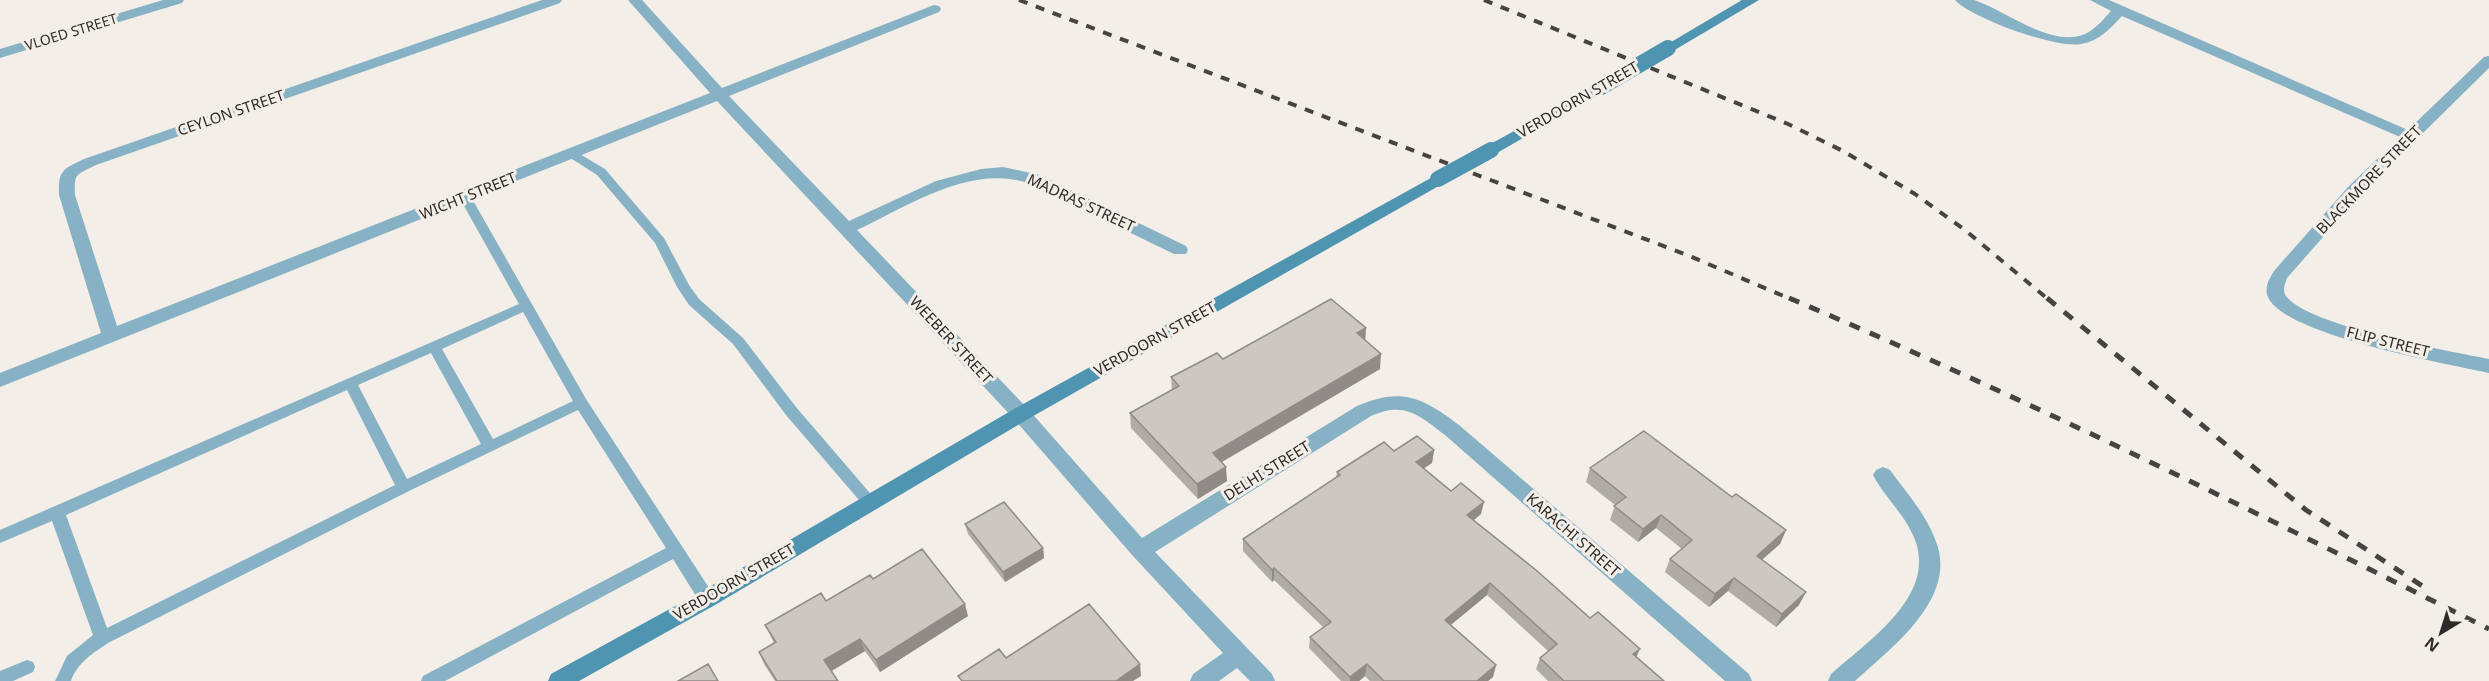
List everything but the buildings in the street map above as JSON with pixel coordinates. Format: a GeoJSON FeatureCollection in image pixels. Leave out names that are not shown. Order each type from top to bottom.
{"type":"FeatureCollection","features":[{"type":"Feature","properties":{"kind":"street","name":"VLOED STREET"},"geometry":{"type":"LineString","coordinates":[[0,54],[177,0]]}},
{"type":"Feature","properties":{"kind":"street","name":"CEYLON STREET"},"geometry":{"type":"LineString","coordinates":[[111,336],[67,195],[66,178],[72,171],[90,162],[555,0]]}},
{"type":"Feature","properties":{"kind":"street","name":"WEEBER STREET"},"geometry":{"type":"LineString","coordinates":[[635,0],[720,95],[1021,414],[1140,550],[1264,681]]}},
{"type":"Feature","properties":{"kind":"street","name":"VERDOORN STREET"},"geometry":{"type":"LineString","coordinates":[[559,681],[707,599],[1021,414],[1491,150],[1752,0]]}},
{"type":"Feature","properties":{"kind":"street"},"geometry":{"type":"LineString","coordinates":[[1962,0],[2034,33],[2059,40],[2081,40],[2092,37],[2119,11]]}},
{"type":"Feature","properties":{"kind":"street"},"geometry":{"type":"LineString","coordinates":[[2097,0],[2410,136]]}},
{"type":"Feature","properties":{"kind":"street","name":"WICHT STREET"},"geometry":{"type":"LineString","coordinates":[[0,380],[465,198],[934,9]]}},
{"type":"Feature","properties":{"kind":"street","name":"BLACKMORE STREET"},"geometry":{"type":"LineString","coordinates":[[2289,309],[2277,297],[2275,287],[2280,275],[2354,191],[2489,60]]}},
{"type":"Feature","properties":{"kind":"street","name":"MADRAS STREET"},"geometry":{"type":"LineString","coordinates":[[846,228],[957,180],[977,174],[1012,172],[1034,179],[1180,250]]}},
{"type":"Feature","properties":{"kind":"street","name":"FLIP STREET"},"geometry":{"type":"LineString","coordinates":[[2289,309],[2338,330],[2489,366]]}},
{"type":"Feature","properties":{"kind":"street","name":"DELHI STREET"},"geometry":{"type":"LineString","coordinates":[[1140,550],[1364,411],[1386,401],[1397,401]]}},
{"type":"Feature","properties":{"kind":"street","name":"KARACHI STREET"},"geometry":{"type":"LineString","coordinates":[[1397,401],[1411,403],[1452,430],[1741,681]]}},
{"type":"Feature","properties":{"kind":"street"},"geometry":{"type":"LineString","coordinates":[[1839,681],[1897,627],[1916,605],[1926,589],[1932,569],[1928,549],[1918,526],[1883,475]]}},
{"type":"Feature","properties":{"kind":"street"},"geometry":{"type":"LineString","coordinates":[[1201,681],[1239,654]]}},
{"type":"Feature","properties":{"kind":"lane"},"geometry":{"type":"LineString","coordinates":[[573,154],[593,165],[660,241],[668,252],[683,287],[694,302],[738,341],[791,411],[870,503]]}},
{"type":"Feature","properties":{"kind":"lane"},"geometry":{"type":"LineString","coordinates":[[465,198],[582,402],[707,599]]}},
{"type":"Feature","properties":{"kind":"lane"},"geometry":{"type":"LineString","coordinates":[[0,537],[526,306]]}},
{"type":"Feature","properties":{"kind":"lane"},"geometry":{"type":"LineString","coordinates":[[434,347],[490,447]]}},
{"type":"Feature","properties":{"kind":"lane"},"geometry":{"type":"LineString","coordinates":[[350,383],[404,487]]}},
{"type":"Feature","properties":{"kind":"lane"},"geometry":{"type":"LineString","coordinates":[[63,681],[66,669],[77,656],[102,639],[404,487],[582,402]]}},
{"type":"Feature","properties":{"kind":"lane"},"geometry":{"type":"LineString","coordinates":[[57,512],[102,639]]}},
{"type":"Feature","properties":{"kind":"lane"},"geometry":{"type":"LineString","coordinates":[[429,681],[677,550]]}},
{"type":"Feature","properties":{"kind":"lane"},"geometry":{"type":"LineString","coordinates":[[0,679],[27,667]]}},
{"type":"Feature","properties":{"kind":"railway"},"geometry":{"type":"LineString","coordinates":[[1019,0],[1687,255],[1793,300]]}},
{"type":"Feature","properties":{"kind":"railway"},"geometry":{"type":"LineString","coordinates":[[1484,0],[1788,124],[1843,151],[1915,194],[1965,230],[2049,300]]}},
{"type":"Feature","properties":{"kind":"railway"},"geometry":{"type":"LineString","coordinates":[[1789,298],[1878,336],[2142,458],[2489,629]]}},
{"type":"Feature","properties":{"kind":"railway"},"geometry":{"type":"LineString","coordinates":[[2047,298],[2306,510],[2424,587]]}}]}
